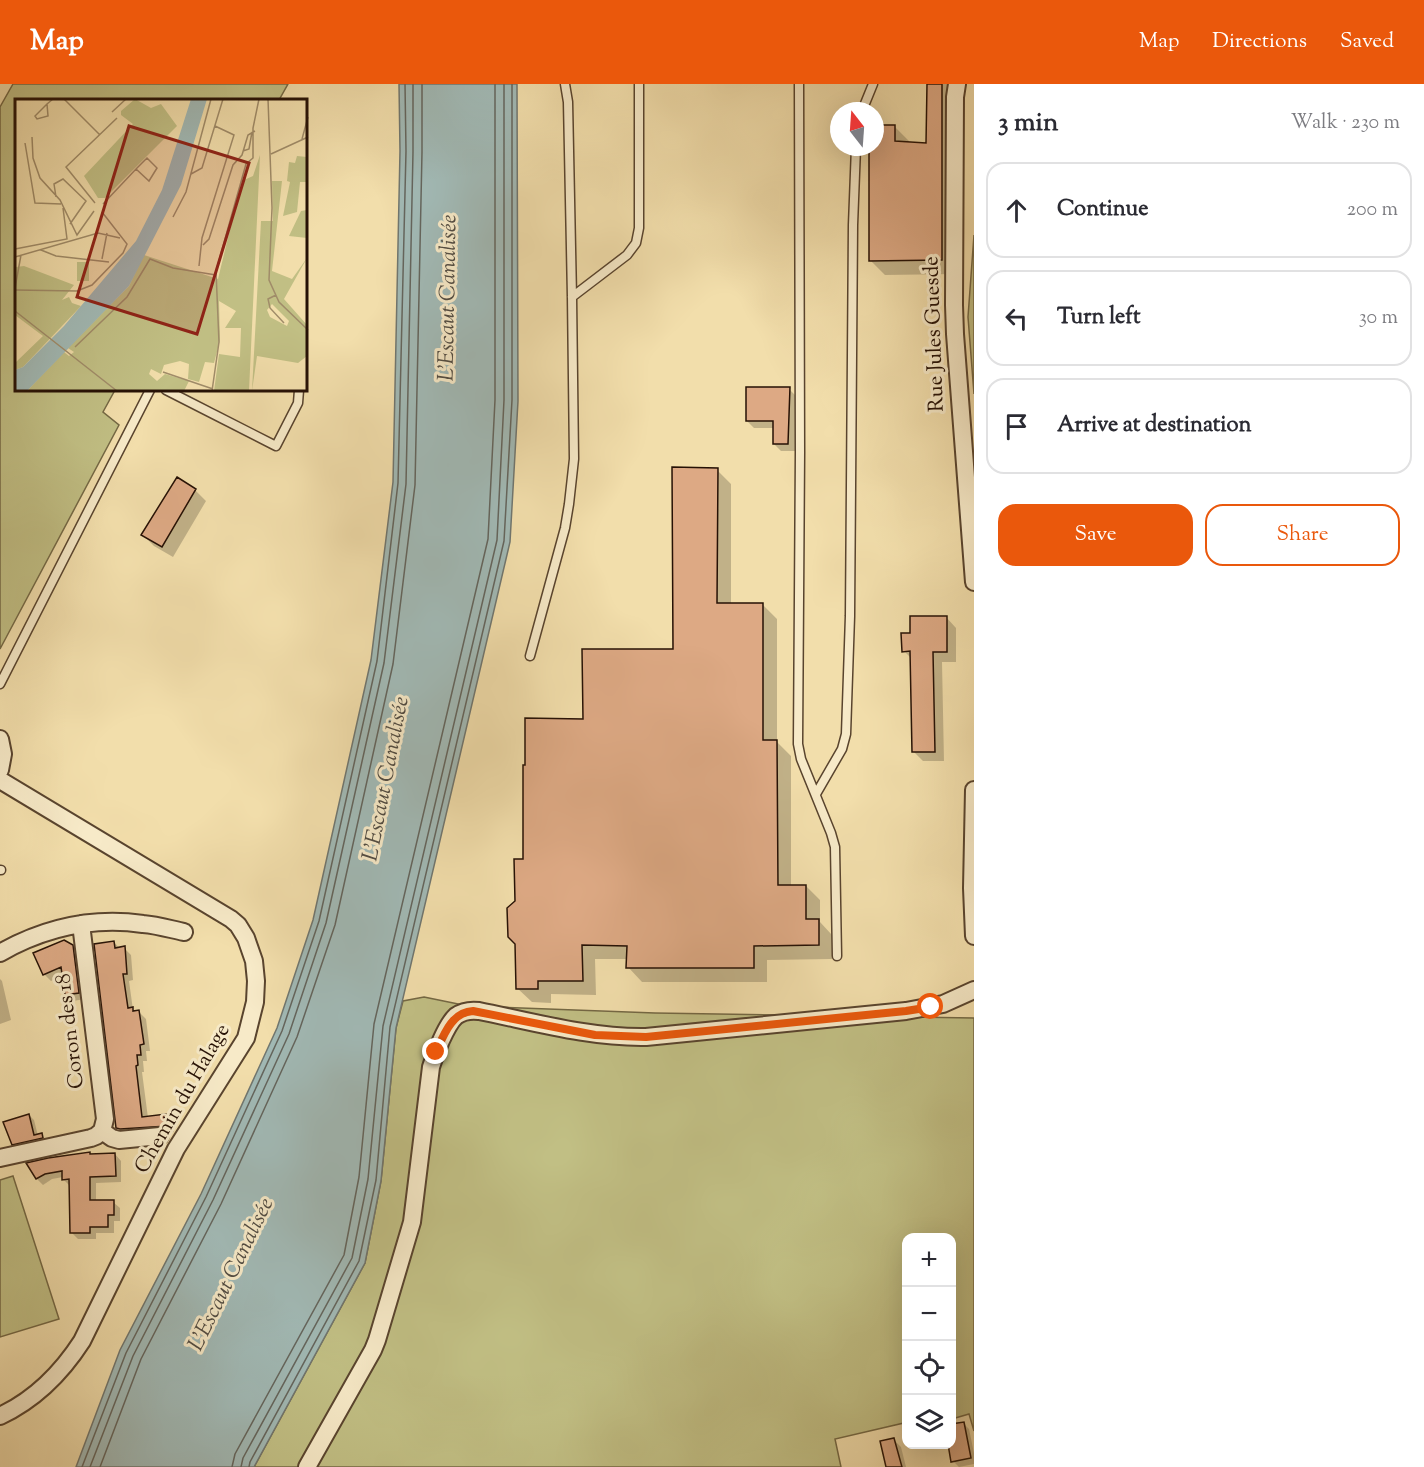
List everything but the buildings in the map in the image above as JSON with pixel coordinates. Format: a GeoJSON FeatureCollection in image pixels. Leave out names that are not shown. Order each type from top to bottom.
{"type":"FeatureCollection","features":[{"type":"Feature","properties":{"kind":"street","name":"Rue Jules Guesde"},"geometry":{"type":"LineString","coordinates":[[957,84],[955,327],[974,582]]}},
{"type":"Feature","properties":{"kind":"street"},"geometry":{"type":"LineString","coordinates":[[0,739],[3,754],[0,770]]}},
{"type":"Feature","properties":{"kind":"street","name":"Chemin du Halage"},"geometry":{"type":"LineString","coordinates":[[0,780],[231,919],[246,938],[254,961],[256,981],[255,1002],[246,1038],[176,1149],[82,1341],[68,1362],[50,1380],[29,1398],[0,1416]]}},
{"type":"Feature","properties":{"kind":"street"},"geometry":{"type":"LineString","coordinates":[[974,790],[972,902],[974,936]]}},
{"type":"Feature","properties":{"kind":"street"},"geometry":{"type":"LineString","coordinates":[[0,952],[34,936],[81,924],[134,923],[184,932]]}},
{"type":"Feature","properties":{"kind":"street","name":"Coron des 18"},"geometry":{"type":"LineString","coordinates":[[81,924],[105,1119],[102,1131]]}},
{"type":"Feature","properties":{"kind":"street"},"geometry":{"type":"LineString","coordinates":[[307,1467],[377,1340],[412,1222],[431,1067],[440,1043],[457,1016],[468,1011],[479,1011],[595,1035],[646,1037],[906,1011],[943,1004],[974,990]]}},
{"type":"Feature","properties":{"kind":"street"},"geometry":{"type":"LineString","coordinates":[[0,1158],[91,1138],[102,1131],[119,1140],[160,1136]]}},
{"type":"Feature","properties":{"kind":"lane"},"geometry":{"type":"LineString","coordinates":[[530,656],[560,548],[569,504],[574,437],[568,102],[565,84]]}},
{"type":"Feature","properties":{"kind":"lane"},"geometry":{"type":"LineString","coordinates":[[572,297],[627,255],[636,243],[639,228],[639,84]]}},
{"type":"Feature","properties":{"kind":"lane"},"geometry":{"type":"LineString","coordinates":[[799,84],[798,744],[801,759],[831,833],[836,854],[837,956]]}},
{"type":"Feature","properties":{"kind":"lane"},"geometry":{"type":"LineString","coordinates":[[866,102],[873,84]]}},
{"type":"Feature","properties":{"kind":"lane"},"geometry":{"type":"LineString","coordinates":[[816,795],[842,749],[846,734],[850,616],[853,225],[856,156]]}},
{"type":"Feature","properties":{"kind":"lane"},"geometry":{"type":"LineString","coordinates":[[0,684],[149,392]]}},
{"type":"Feature","properties":{"kind":"lane"},"geometry":{"type":"LineString","coordinates":[[170,392],[276,446],[298,403],[299,392]]}},
{"type":"Feature","properties":{"kind":"shaded area"},"geometry":{"type":"Polygon","coordinates":[[[13,84],[288,84],[280,99],[15,99],[15,392],[114,392],[103,412],[119,425],[0,649],[0,107],[13,84]]]}},
{"type":"Feature","properties":{"kind":"shaded area"},"geometry":{"type":"Polygon","coordinates":[[[974,235],[974,394],[968,317],[974,235]]]}},
{"type":"Feature","properties":{"kind":"shaded area"},"geometry":{"type":"Polygon","coordinates":[[[424,997],[468,1006],[655,1013],[974,1018],[974,1431],[969,1414],[956,1418],[956,1233],[902,1233],[902,1423],[835,1439],[841,1467],[254,1467],[365,1263],[381,1181],[396,1028],[403,1001],[424,997]]]}},
{"type":"Feature","properties":{"kind":"shaded area"},"geometry":{"type":"Polygon","coordinates":[[[13,1176],[59,1319],[0,1337],[0,1180],[13,1176]]]}},
{"type":"Feature","properties":{"kind":"water","name":"L'Escaut Canalisée"},"geometry":{"type":"Polygon","coordinates":[[[399,84],[517,84],[518,401],[510,542],[396,1028],[381,1181],[365,1263],[254,1467],[76,1467],[120,1350],[201,1194],[277,1028],[313,920],[371,660],[393,482],[400,151],[399,84]]]}},
{"type":"Feature","properties":{"kind":"route"},"geometry":{"type":"LineString","coordinates":[[436,1052],[453,1020],[468,1011],[479,1011],[595,1035],[646,1037],[789,1024],[931,1007]]}}]}
